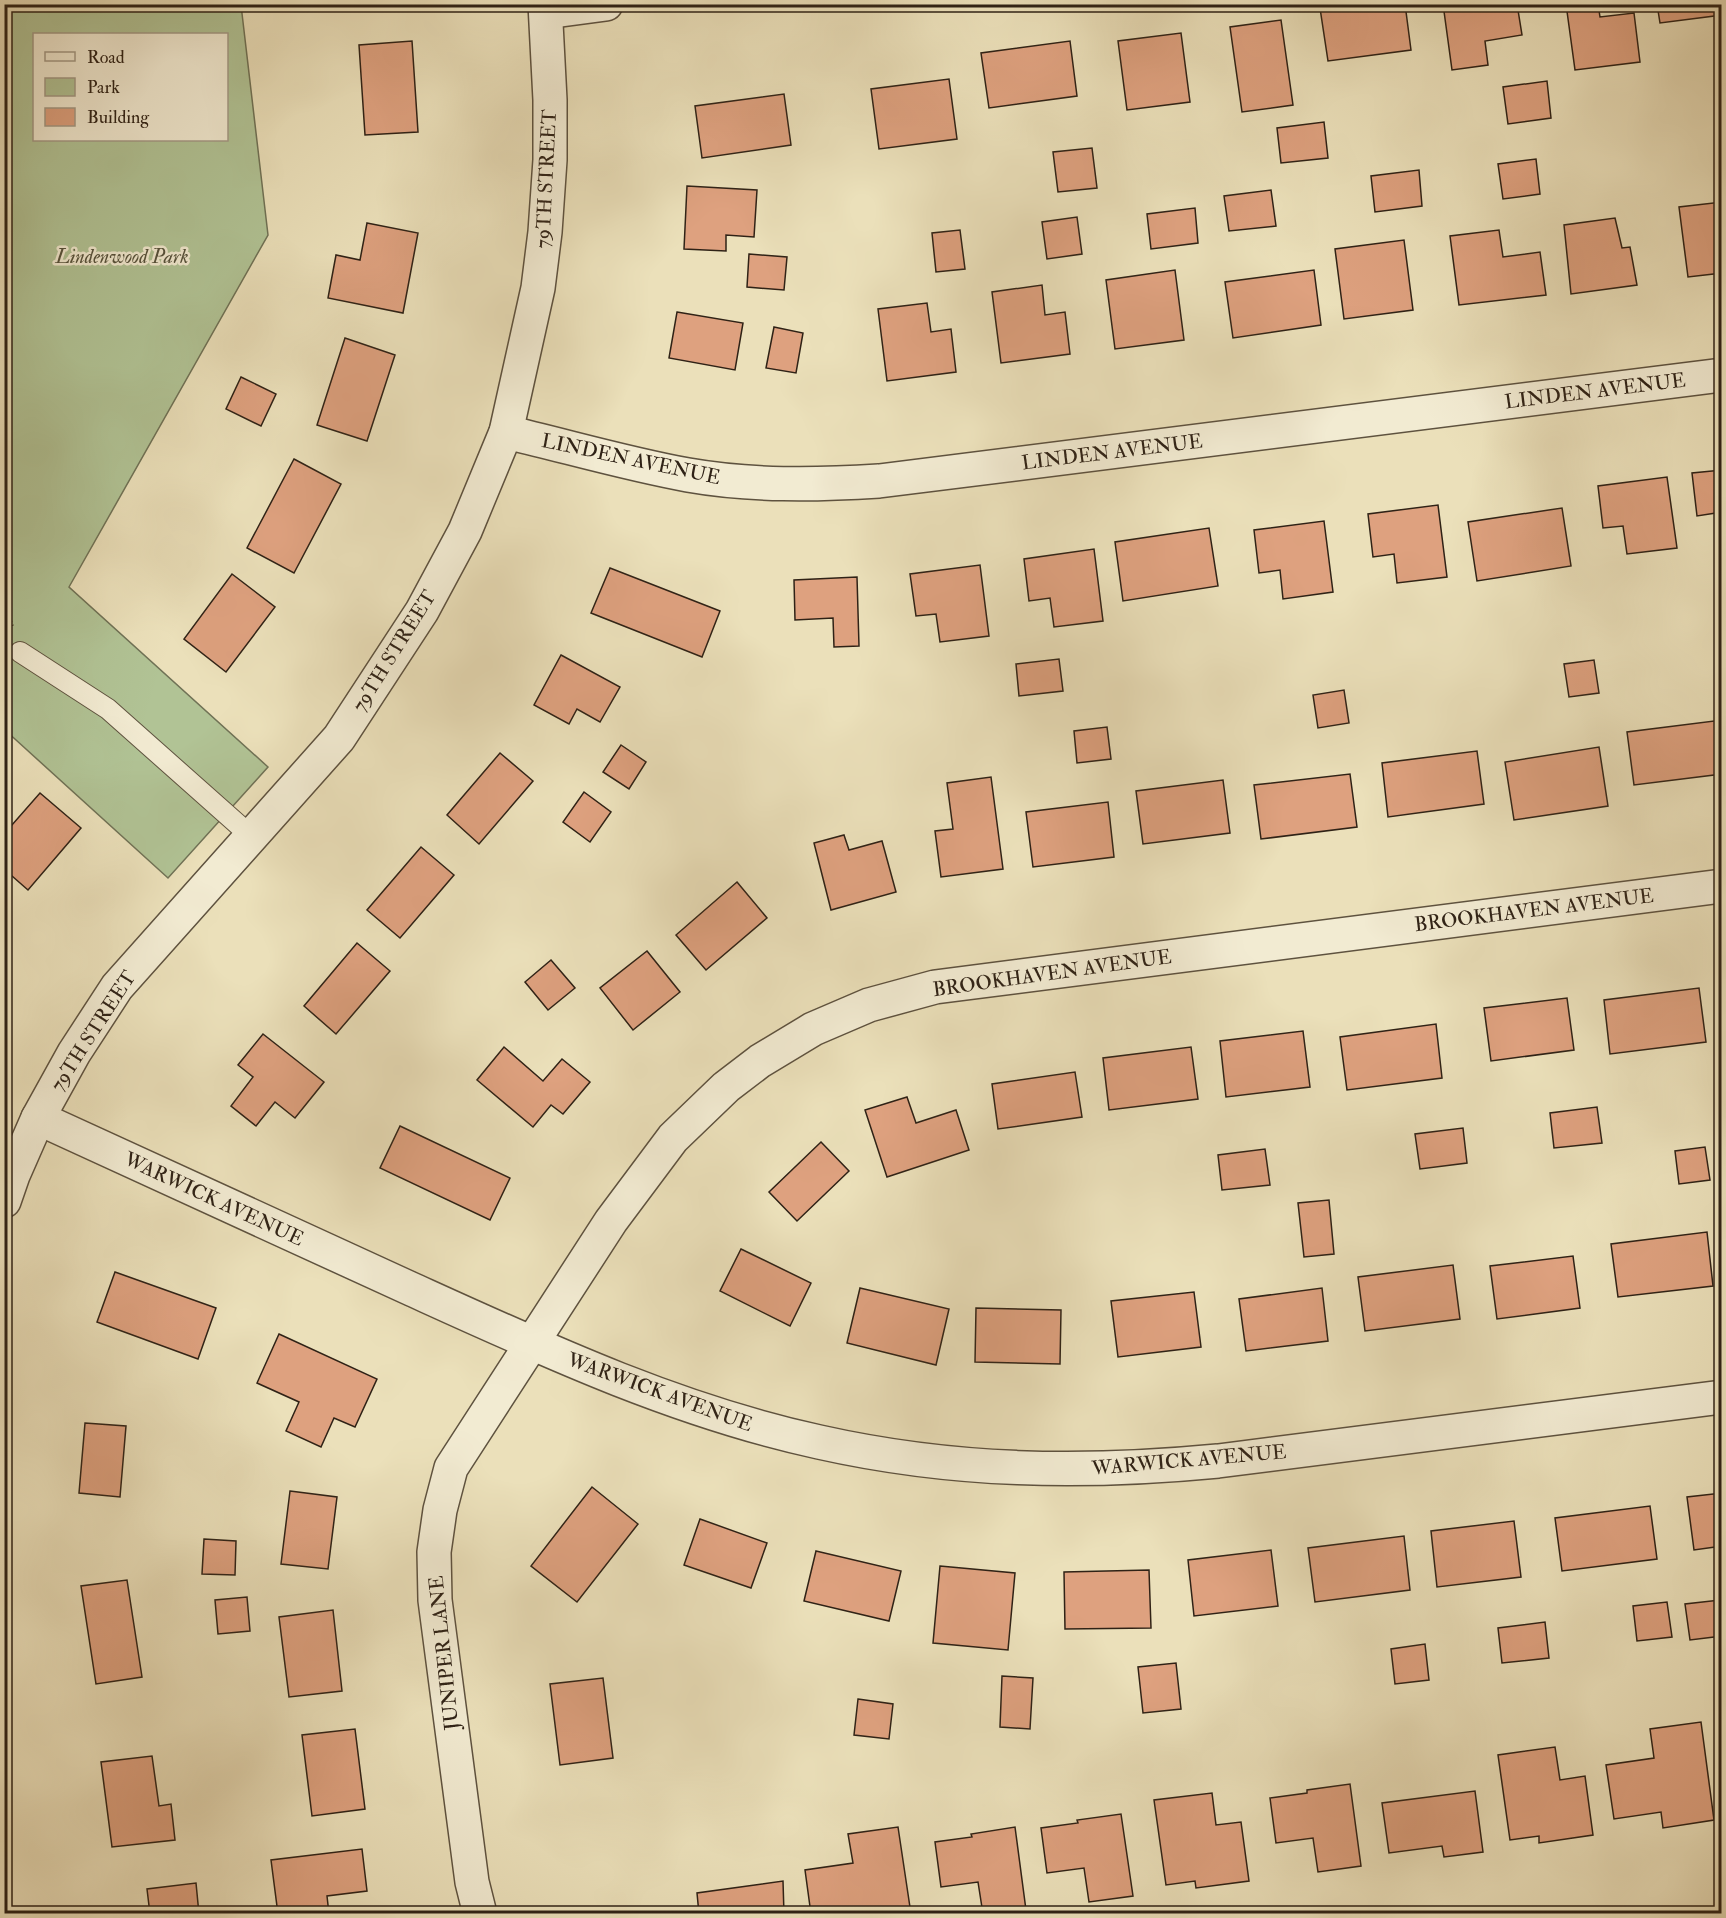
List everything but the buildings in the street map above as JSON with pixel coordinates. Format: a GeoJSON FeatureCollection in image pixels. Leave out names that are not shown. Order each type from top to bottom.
{"type":"FeatureCollection","features":[{"type":"Feature","properties":{"kind":"street"},"geometry":{"type":"LineString","coordinates":[[546,8],[606,4]]}},
{"type":"Feature","properties":{"kind":"street","name":"79TH STREET"},"geometry":{"type":"LineString","coordinates":[[4,1201],[38,1118],[74,1053],[117,987],[339,738],[422,611],[465,531],[506,432],[536,298],[545,232],[550,160],[546,8]]}},
{"type":"Feature","properties":{"kind":"street","name":"LINDEN AVENUE"},"geometry":{"type":"LineString","coordinates":[[506,432],[688,475],[752,483],[811,485],[879,481],[1722,375]]}},
{"type":"Feature","properties":{"kind":"street","name":"BROOKHAVEN AVENUE"},"geometry":{"type":"LineString","coordinates":[[531,1344],[611,1221],[673,1138],[726,1088],[760,1061],[813,1029],[869,1005],[935,987],[1722,886]]}},
{"type":"Feature","properties":{"kind":"street","name":"WARWICK AVENUE"},"geometry":{"type":"LineString","coordinates":[[38,1118],[531,1344],[694,1408],[760,1428],[885,1455],[961,1465],[1020,1469],[1094,1470],[1153,1467],[1218,1461],[1722,1397]]}},
{"type":"Feature","properties":{"kind":"street","name":"JUNIPER LANE"},"geometry":{"type":"LineString","coordinates":[[480,1914],[472,1882],[435,1600],[434,1552],[440,1510],[451,1468],[531,1344]]}},
{"type":"Feature","properties":{"kind":"lane"},"geometry":{"type":"LineString","coordinates":[[20,652],[108,709],[251,836]]}},
{"type":"Feature","properties":{"kind":"green space","name":"Lindenwood Park"},"geometry":{"type":"Polygon","coordinates":[[[4,5],[241,5],[268,235],[69,587],[268,767],[168,878],[5,730],[4,5]]]}}]}
